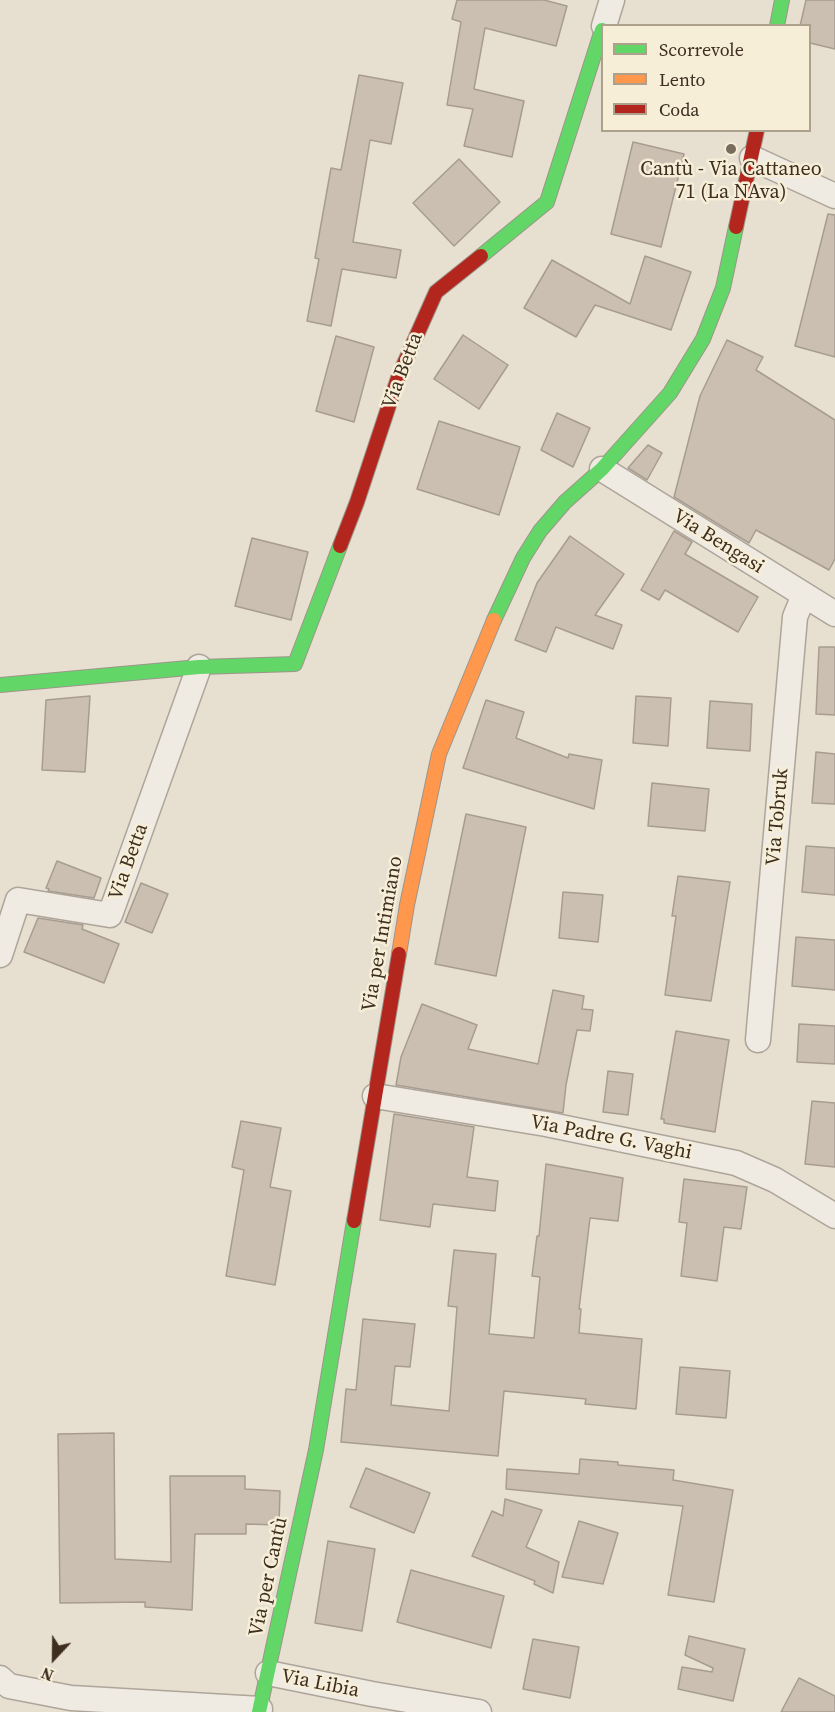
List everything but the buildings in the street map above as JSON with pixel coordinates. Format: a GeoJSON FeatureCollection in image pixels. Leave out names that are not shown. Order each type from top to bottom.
{"type":"FeatureCollection","features":[{"type":"Feature","properties":{"kind":"street"},"geometry":{"type":"LineString","coordinates":[[605,24],[612,0]]}},
{"type":"Feature","properties":{"kind":"street"},"geometry":{"type":"LineString","coordinates":[[777,24],[782,0]]}},
{"type":"Feature","properties":{"kind":"street","name":"Via Betta"},"geometry":{"type":"LineString","coordinates":[[0,685],[199,667],[295,664],[357,502],[399,375],[436,292],[547,202],[601,36]]}},
{"type":"Feature","properties":{"kind":"street","name":"Via per Intimiano"},"geometry":{"type":"LineString","coordinates":[[316,1450],[407,904],[439,754],[495,618],[523,558],[540,531],[565,502],[602,469],[670,393],[706,333],[723,288],[757,132]]}},
{"type":"Feature","properties":{"kind":"street"},"geometry":{"type":"LineString","coordinates":[[752,158],[835,196]]}},
{"type":"Feature","properties":{"kind":"street","name":"Via Bengasi"},"geometry":{"type":"LineString","coordinates":[[602,469],[835,614]]}},
{"type":"Feature","properties":{"kind":"street","name":"Via Tobruk"},"geometry":{"type":"LineString","coordinates":[[758,1040],[795,617],[804,596]]}},
{"type":"Feature","properties":{"kind":"street","name":"Via Betta"},"geometry":{"type":"LineString","coordinates":[[0,955],[18,900],[110,915],[199,667]]}},
{"type":"Feature","properties":{"kind":"street","name":"Via Padre G. Vaghi"},"geometry":{"type":"LineString","coordinates":[[375,1096],[546,1124],[736,1163],[775,1180],[835,1216]]}},
{"type":"Feature","properties":{"kind":"street","name":"Via per Cantù"},"geometry":{"type":"LineString","coordinates":[[260,1710],[316,1450]]}},
{"type":"Feature","properties":{"kind":"street","name":"Via Libia"},"geometry":{"type":"LineString","coordinates":[[268,1673],[479,1712]]}},
{"type":"Feature","properties":{"kind":"street"},"geometry":{"type":"LineString","coordinates":[[0,1678],[9,1686],[72,1698],[260,1710]]}},
{"type":"Feature","properties":{"kind":"traffic: fast"},"geometry":{"type":"LineString","coordinates":[[777,24],[782,0]]}},
{"type":"Feature","properties":{"kind":"traffic: fast"},"geometry":{"type":"LineString","coordinates":[[481,256],[547,202],[601,33]]}},
{"type":"Feature","properties":{"kind":"traffic: fast"},"geometry":{"type":"LineString","coordinates":[[494,620],[523,558],[540,531],[565,502],[602,469],[670,393],[703,339],[723,288],[736,227]]}},
{"type":"Feature","properties":{"kind":"traffic: fast"},"geometry":{"type":"LineString","coordinates":[[0,685],[199,667],[295,664],[340,546]]}},
{"type":"Feature","properties":{"kind":"traffic: fast"},"geometry":{"type":"LineString","coordinates":[[259,1712],[316,1450],[354,1221]]}},
{"type":"Feature","properties":{"kind":"traffic: slow"},"geometry":{"type":"LineString","coordinates":[[399,954],[439,754],[494,620]]}},
{"type":"Feature","properties":{"kind":"traffic: jam"},"geometry":{"type":"LineString","coordinates":[[736,227],[757,132]]}},
{"type":"Feature","properties":{"kind":"traffic: jam"},"geometry":{"type":"LineString","coordinates":[[340,546],[399,375],[436,292],[481,256]]}},
{"type":"Feature","properties":{"kind":"traffic: jam"},"geometry":{"type":"LineString","coordinates":[[354,1221],[399,954]]}},
{"type":"Feature","properties":{"kind":"place","name":"Cantù - Via Cattaneo 71 (La NAva)"},"geometry":{"type":"Point","coordinates":[731,149]}}]}
